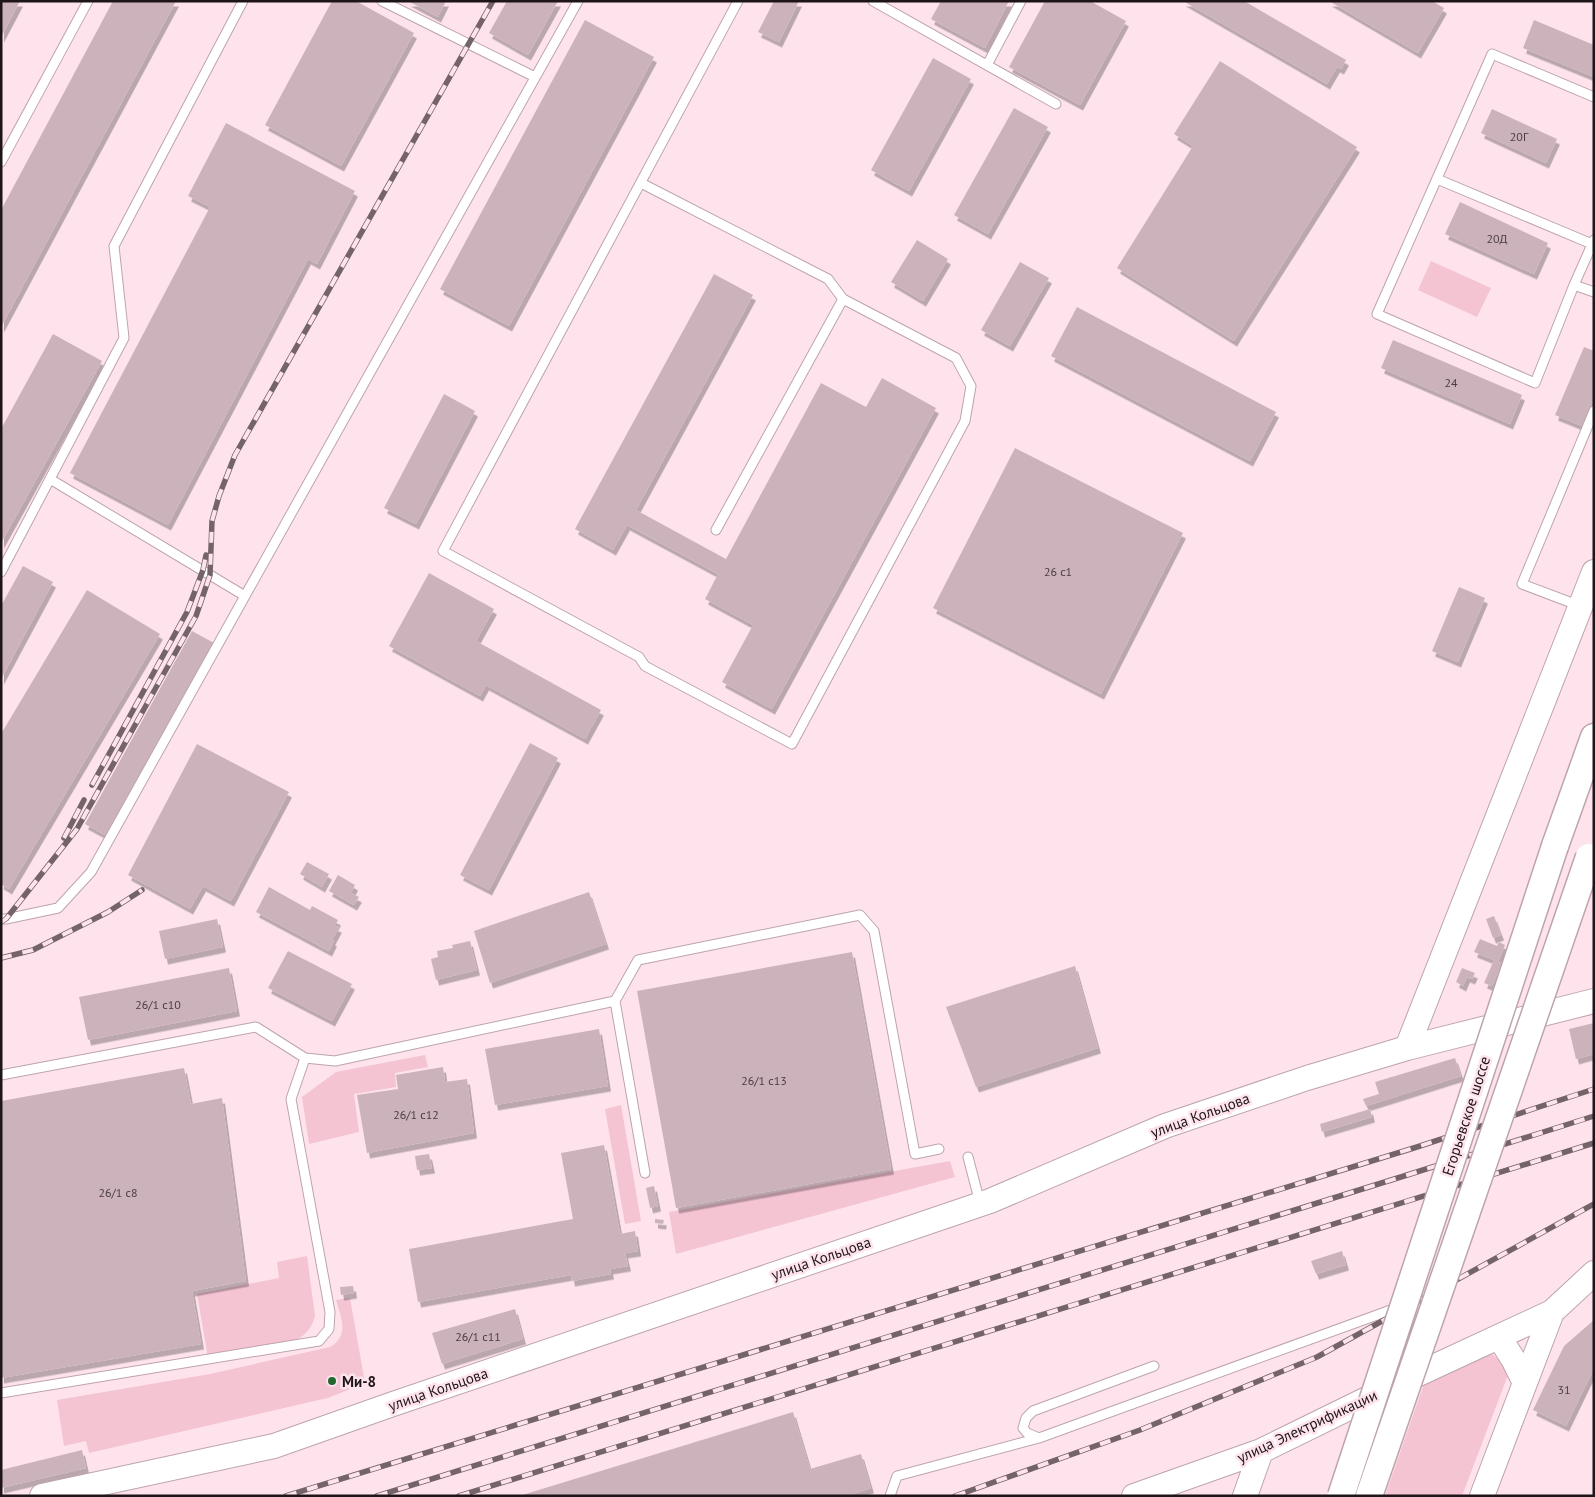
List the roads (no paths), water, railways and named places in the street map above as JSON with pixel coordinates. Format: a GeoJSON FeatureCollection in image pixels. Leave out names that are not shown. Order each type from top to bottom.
{"type":"FeatureCollection","features":[{"type":"Feature","properties":{"kind":"main road","name":"Егорьевское шоссе"},"geometry":{"type":"LineString","coordinates":[[1341,1496],[1555,846],[1594,737]]}},
{"type":"Feature","properties":{"kind":"main road","name":"Егорьевское шоссе"},"geometry":{"type":"LineString","coordinates":[[1369,1496],[1591,850]]}},
{"type":"Feature","properties":{"kind":"street"},"geometry":{"type":"LineString","coordinates":[[1407,1048],[1594,572]]}},
{"type":"Feature","properties":{"kind":"street","name":"улица Кольцова"},"geometry":{"type":"LineString","coordinates":[[42,1496],[274,1446],[980,1204],[1165,1126],[1308,1078],[1407,1048],[1594,1000]]}},
{"type":"Feature","properties":{"kind":"street"},"geometry":{"type":"LineString","coordinates":[[1482,1496],[1552,1312],[1594,1273]]}},
{"type":"Feature","properties":{"kind":"street","name":"улица Электрификации"},"geometry":{"type":"LineString","coordinates":[[1134,1496],[1261,1451],[1448,1360],[1552,1312]]}},
{"type":"Feature","properties":{"kind":"street"},"geometry":{"type":"LineString","coordinates":[[1499,1337],[1525,1383]]}},
{"type":"Feature","properties":{"kind":"street"},"geometry":{"type":"LineString","coordinates":[[1245,1496],[1261,1451]]}},
{"type":"Feature","properties":{"kind":"street"},"geometry":{"type":"LineString","coordinates":[[1219,1466],[1233,1480],[1240,1496]]}},
{"type":"Feature","properties":{"kind":"lane"},"geometry":{"type":"LineString","coordinates":[[1,162],[88,1]]}},
{"type":"Feature","properties":{"kind":"lane"},"geometry":{"type":"LineString","coordinates":[[1,572],[124,338],[114,246],[243,1]]}},
{"type":"Feature","properties":{"kind":"lane"},"geometry":{"type":"LineString","coordinates":[[382,1],[535,77]]}},
{"type":"Feature","properties":{"kind":"lane"},"geometry":{"type":"LineString","coordinates":[[1,919],[58,908],[91,872],[578,1]]}},
{"type":"Feature","properties":{"kind":"lane"},"geometry":{"type":"LineString","coordinates":[[641,183],[828,279],[842,300],[956,358],[971,386],[965,421],[792,744],[645,666],[639,657],[443,552],[738,1]]}},
{"type":"Feature","properties":{"kind":"lane"},"geometry":{"type":"LineString","coordinates":[[873,1],[1056,104]]}},
{"type":"Feature","properties":{"kind":"lane"},"geometry":{"type":"LineString","coordinates":[[987,65],[1021,1]]}},
{"type":"Feature","properties":{"kind":"lane"},"geometry":{"type":"LineString","coordinates":[[1437,180],[1593,242],[1535,383],[1377,314],[1492,54],[1594,96]]}},
{"type":"Feature","properties":{"kind":"lane"},"geometry":{"type":"LineString","coordinates":[[1574,285],[1594,292]]}},
{"type":"Feature","properties":{"kind":"lane"},"geometry":{"type":"LineString","coordinates":[[716,530],[842,300]]}},
{"type":"Feature","properties":{"kind":"lane"},"geometry":{"type":"LineString","coordinates":[[1580,606],[1522,584],[1594,411]]}},
{"type":"Feature","properties":{"kind":"lane"},"geometry":{"type":"LineString","coordinates":[[50,480],[245,596]]}},
{"type":"Feature","properties":{"kind":"lane"},"geometry":{"type":"LineString","coordinates":[[645,1173],[615,1001],[638,960],[860,915],[874,931],[914,1154],[939,1149]]}},
{"type":"Feature","properties":{"kind":"lane"},"geometry":{"type":"LineString","coordinates":[[1,1075],[256,1027],[305,1058],[335,1061],[615,1001]]}},
{"type":"Feature","properties":{"kind":"lane"},"geometry":{"type":"LineString","coordinates":[[1,1393],[319,1341],[329,1329],[330,1312],[291,1099],[305,1058]]}},
{"type":"Feature","properties":{"kind":"lane"},"geometry":{"type":"LineString","coordinates":[[968,1157],[980,1204]]}},
{"type":"Feature","properties":{"kind":"lane"},"geometry":{"type":"LineString","coordinates":[[890,1496],[897,1476],[1038,1438],[1404,1306]]}},
{"type":"Feature","properties":{"kind":"lane"},"geometry":{"type":"LineString","coordinates":[[1038,1438],[1027,1433],[1023,1428],[1026,1418],[1033,1411],[1154,1366]]}},
{"type":"Feature","properties":{"kind":"railway"},"geometry":{"type":"LineString","coordinates":[[1,922],[6,919],[77,829],[196,616],[210,575],[212,521],[219,496],[235,455],[493,1]]}},
{"type":"Feature","properties":{"kind":"railway"},"geometry":{"type":"LineString","coordinates":[[92,785],[187,612],[203,570],[206,555]]}},
{"type":"Feature","properties":{"kind":"railway"},"geometry":{"type":"LineString","coordinates":[[64,838],[84,800]]}},
{"type":"Feature","properties":{"kind":"railway"},"geometry":{"type":"LineString","coordinates":[[1,958],[33,950],[108,912],[142,890]]}},
{"type":"Feature","properties":{"kind":"railway"},"geometry":{"type":"LineString","coordinates":[[286,1496],[1417,1147],[1594,1089]]}},
{"type":"Feature","properties":{"kind":"railway"},"geometry":{"type":"LineString","coordinates":[[377,1496],[1594,1116]]}},
{"type":"Feature","properties":{"kind":"railway"},"geometry":{"type":"LineString","coordinates":[[459,1496],[1594,1143]]}},
{"type":"Feature","properties":{"kind":"railway"},"geometry":{"type":"LineString","coordinates":[[955,1496],[1140,1430],[1317,1357],[1594,1204]]}},
{"type":"Feature","properties":{"kind":"place","name":"Ми-8"},"geometry":{"type":"Point","coordinates":[332,1381]}}]}
